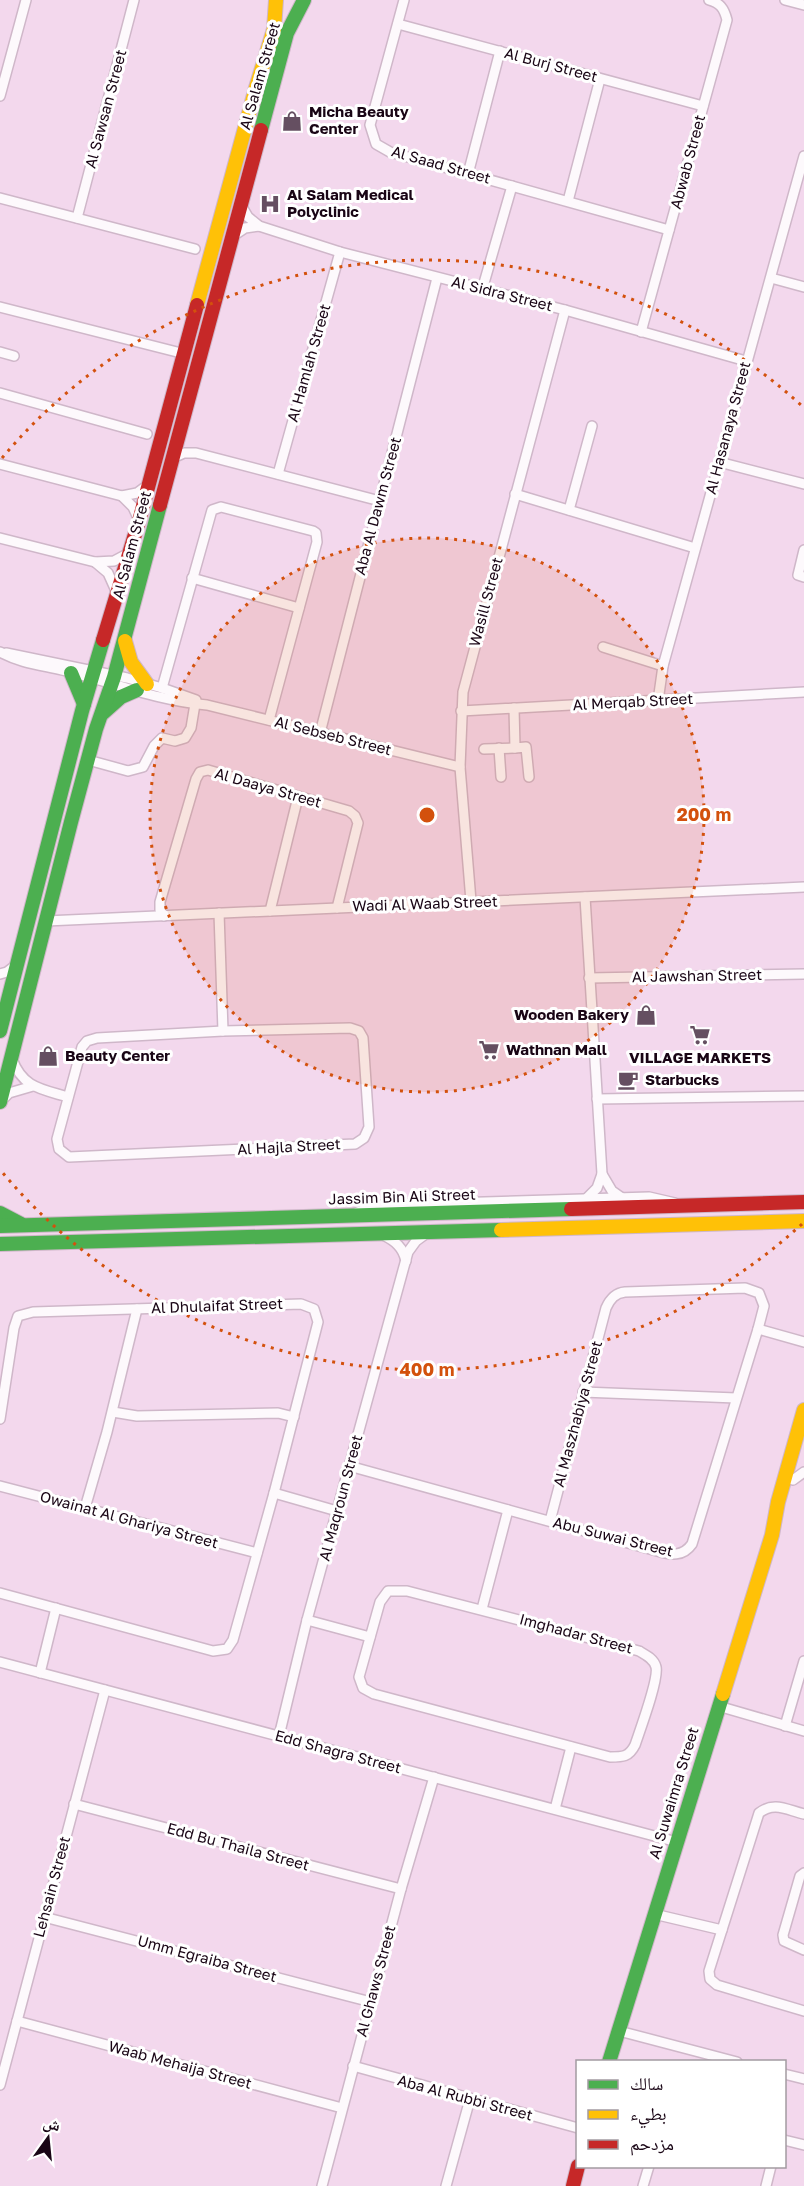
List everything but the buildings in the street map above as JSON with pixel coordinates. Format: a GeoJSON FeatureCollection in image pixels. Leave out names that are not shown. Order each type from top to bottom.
{"type":"FeatureCollection","features":[{"type":"Feature","properties":{"kind":"street"},"geometry":{"type":"LineString","coordinates":[[0,96],[26,0]]}},
{"type":"Feature","properties":{"kind":"street","name":"Al Sawsan Street"},"geometry":{"type":"LineString","coordinates":[[77,218],[135,0]]}},
{"type":"Feature","properties":{"kind":"street","name":"Al Salam Street"},"geometry":{"type":"LineString","coordinates":[[0,1031],[84,704],[150,484],[255,91],[274,29],[276,0]]}},
{"type":"Feature","properties":{"kind":"street","name":"Al Salam Street"},"geometry":{"type":"LineString","coordinates":[[0,1102],[87,760],[113,680],[287,33],[304,0]]}},
{"type":"Feature","properties":{"kind":"street","name":"Al Saad Street"},"geometry":{"type":"LineString","coordinates":[[404,0],[370,125],[376,144],[390,152],[669,230]]}},
{"type":"Feature","properties":{"kind":"street","name":"Abwab Street"},"geometry":{"type":"LineString","coordinates":[[640,332],[727,20],[724,9],[716,2],[709,0]]}},
{"type":"Feature","properties":{"kind":"street"},"geometry":{"type":"LineString","coordinates":[[785,0],[804,5]]}},
{"type":"Feature","properties":{"kind":"street","name":"Al Burj Street"},"geometry":{"type":"LineString","coordinates":[[398,24],[703,106]]}},
{"type":"Feature","properties":{"kind":"street"},"geometry":{"type":"LineString","coordinates":[[468,174],[500,51]]}},
{"type":"Feature","properties":{"kind":"street"},"geometry":{"type":"LineString","coordinates":[[567,201],[600,78]]}},
{"type":"Feature","properties":{"kind":"street","name":"Al Hasanaya Street"},"geometry":{"type":"LineString","coordinates":[[658,701],[663,666],[804,156]]}},
{"type":"Feature","properties":{"kind":"street","name":"Al Saad Street"},"geometry":{"type":"LineString","coordinates":[[482,290],[512,186]]}},
{"type":"Feature","properties":{"kind":"street"},"geometry":{"type":"LineString","coordinates":[[0,198],[195,249]]}},
{"type":"Feature","properties":{"kind":"street"},"geometry":{"type":"LineString","coordinates":[[242,205],[248,218],[259,226]]}},
{"type":"Feature","properties":{"kind":"street"},"geometry":{"type":"LineString","coordinates":[[233,236],[245,228],[259,226]]}},
{"type":"Feature","properties":{"kind":"street","name":"Al Sidra Street"},"geometry":{"type":"LineString","coordinates":[[259,226],[340,252],[565,310],[746,362]]}},
{"type":"Feature","properties":{"kind":"street","name":"Al Hamlah Street"},"geometry":{"type":"LineString","coordinates":[[278,474],[340,252]]}},
{"type":"Feature","properties":{"kind":"street","name":"Aba Al Dawm Street"},"geometry":{"type":"LineString","coordinates":[[320,733],[438,278]]}},
{"type":"Feature","properties":{"kind":"street"},"geometry":{"type":"LineString","coordinates":[[771,278],[804,287]]}},
{"type":"Feature","properties":{"kind":"street"},"geometry":{"type":"LineString","coordinates":[[0,307],[185,354]]}},
{"type":"Feature","properties":{"kind":"street","name":"Wasill Street"},"geometry":{"type":"LineString","coordinates":[[471,901],[460,767],[463,692],[565,310]]}},
{"type":"Feature","properties":{"kind":"street"},"geometry":{"type":"LineString","coordinates":[[0,352],[14,356]]}},
{"type":"Feature","properties":{"kind":"street"},"geometry":{"type":"LineString","coordinates":[[0,393],[147,434]]}},
{"type":"Feature","properties":{"kind":"street"},"geometry":{"type":"LineString","coordinates":[[569,510],[592,426]]}},
{"type":"Feature","properties":{"kind":"street"},"geometry":{"type":"LineString","coordinates":[[179,433],[196,453]]}},
{"type":"Feature","properties":{"kind":"street"},"geometry":{"type":"LineString","coordinates":[[173,458],[184,453],[196,453],[380,501]]}},
{"type":"Feature","properties":{"kind":"street"},"geometry":{"type":"LineString","coordinates":[[719,462],[804,484]]}},
{"type":"Feature","properties":{"kind":"street"},"geometry":{"type":"LineString","coordinates":[[0,464],[122,496],[137,493],[150,484]]}},
{"type":"Feature","properties":{"kind":"street"},"geometry":{"type":"LineString","coordinates":[[515,494],[695,548]]}},
{"type":"Feature","properties":{"kind":"street"},"geometry":{"type":"LineString","coordinates":[[122,496],[133,507],[139,521]]}},
{"type":"Feature","properties":{"kind":"street"},"geometry":{"type":"LineString","coordinates":[[162,688],[209,514],[216,507],[313,531],[318,537],[317,542],[269,720]]}},
{"type":"Feature","properties":{"kind":"street"},"geometry":{"type":"LineString","coordinates":[[0,538],[95,562],[114,561],[129,553]]}},
{"type":"Feature","properties":{"kind":"street"},"geometry":{"type":"LineString","coordinates":[[804,550],[798,575],[804,577]]}},
{"type":"Feature","properties":{"kind":"street"},"geometry":{"type":"LineString","coordinates":[[95,562],[108,573],[117,596]]}},
{"type":"Feature","properties":{"kind":"street"},"geometry":{"type":"LineString","coordinates":[[192,579],[299,608]]}},
{"type":"Feature","properties":{"kind":"street"},"geometry":{"type":"LineString","coordinates":[[102,715],[121,697],[142,687],[131,662],[125,636]]}},
{"type":"Feature","properties":{"kind":"street"},"geometry":{"type":"LineString","coordinates":[[603,647],[663,666]]}},
{"type":"Feature","properties":{"kind":"street","name":"Al Sebseb Street"},"geometry":{"type":"LineString","coordinates":[[0,652],[21,655],[142,687],[195,704],[207,705]]}},
{"type":"Feature","properties":{"kind":"street","name":"Al Sebseb Street"},"geometry":{"type":"LineString","coordinates":[[0,652],[19,661],[70,673],[94,675]]}},
{"type":"Feature","properties":{"kind":"street"},"geometry":{"type":"LineString","coordinates":[[70,673],[84,704]]}},
{"type":"Feature","properties":{"kind":"street","name":"Al Sebseb Street"},"geometry":{"type":"LineString","coordinates":[[142,687],[162,688],[207,705],[460,767]]}},
{"type":"Feature","properties":{"kind":"street","name":"Al Merqab Street"},"geometry":{"type":"LineString","coordinates":[[461,711],[804,692]]}},
{"type":"Feature","properties":{"kind":"street"},"geometry":{"type":"LineString","coordinates":[[87,760],[128,771],[143,767],[154,746],[162,738],[176,741],[185,738],[191,728],[195,704]]}},
{"type":"Feature","properties":{"kind":"street"},"geometry":{"type":"LineString","coordinates":[[514,708],[515,748]]}},
{"type":"Feature","properties":{"kind":"street"},"geometry":{"type":"LineString","coordinates":[[484,749],[526,747],[529,777]]}},
{"type":"Feature","properties":{"kind":"street"},"geometry":{"type":"LineString","coordinates":[[499,748],[501,777]]}},
{"type":"Feature","properties":{"kind":"street","name":"Al Daaya Street"},"geometry":{"type":"LineString","coordinates":[[164,916],[160,910],[160,902],[200,771],[208,770],[349,812],[355,816],[358,823],[337,908]]}},
{"type":"Feature","properties":{"kind":"street"},"geometry":{"type":"LineString","coordinates":[[270,911],[298,797]]}},
{"type":"Feature","properties":{"kind":"street","name":"Wadi Al Waab Street"},"geometry":{"type":"LineString","coordinates":[[46,921],[804,887]]}},
{"type":"Feature","properties":{"kind":"street"},"geometry":{"type":"LineString","coordinates":[[585,897],[602,1174],[597,1188],[586,1199]]}},
{"type":"Feature","properties":{"kind":"street"},"geometry":{"type":"LineString","coordinates":[[219,913],[223,1031]]}},
{"type":"Feature","properties":{"kind":"street"},"geometry":{"type":"LineString","coordinates":[[0,974],[11,970],[18,963]]}},
{"type":"Feature","properties":{"kind":"street","name":"Al Jawshan Street"},"geometry":{"type":"LineString","coordinates":[[589,978],[804,974]]}},
{"type":"Feature","properties":{"kind":"street"},"geometry":{"type":"LineString","coordinates":[[0,980],[10,992]]}},
{"type":"Feature","properties":{"kind":"street","name":"Al Hajla Street"},"geometry":{"type":"LineString","coordinates":[[350,1028],[359,1031],[363,1038],[369,1127],[364,1138],[355,1143],[69,1157],[59,1149],[57,1139],[82,1047],[87,1041],[97,1038],[223,1031],[350,1028]]}},
{"type":"Feature","properties":{"kind":"street"},"geometry":{"type":"LineString","coordinates":[[12,1056],[16,1069],[24,1080],[33,1086],[68,1097]]}},
{"type":"Feature","properties":{"kind":"street"},"geometry":{"type":"LineString","coordinates":[[0,1102],[9,1093],[33,1086]]}},
{"type":"Feature","properties":{"kind":"street"},"geometry":{"type":"LineString","coordinates":[[597,1099],[804,1096]]}},
{"type":"Feature","properties":{"kind":"street"},"geometry":{"type":"LineString","coordinates":[[602,1174],[612,1191],[622,1198]]}},
{"type":"Feature","properties":{"kind":"street"},"geometry":{"type":"LineString","coordinates":[[350,1215],[375,1206],[586,1199],[657,1198],[680,1205]]}},
{"type":"Feature","properties":{"kind":"street","name":"Jassim Bin Ali Street"},"geometry":{"type":"LineString","coordinates":[[0,1226],[804,1202]]}},
{"type":"Feature","properties":{"kind":"street"},"geometry":{"type":"LineString","coordinates":[[0,1213],[23,1225]]}},
{"type":"Feature","properties":{"kind":"street"},"geometry":{"type":"LineString","coordinates":[[4,1246],[804,1221]]}},
{"type":"Feature","properties":{"kind":"street","name":"Al Maqroun Street"},"geometry":{"type":"LineString","coordinates":[[279,1736],[307,1620],[406,1261],[411,1247],[428,1232]]}},
{"type":"Feature","properties":{"kind":"street"},"geometry":{"type":"LineString","coordinates":[[378,1233],[398,1244],[406,1261]]}},
{"type":"Feature","properties":{"kind":"street","name":"Abu Suwai Street"},"geometry":{"type":"LineString","coordinates":[[349,1466],[669,1554],[680,1554],[687,1551],[692,1544],[764,1306],[759,1293],[745,1288],[621,1293],[611,1299],[606,1308]]}},
{"type":"Feature","properties":{"kind":"street","name":"Al Dhulaifat Street"},"geometry":{"type":"LineString","coordinates":[[0,1419],[14,1328],[18,1316],[33,1312],[301,1304],[314,1310],[318,1322],[274,1493],[233,1640],[227,1649],[213,1651],[0,1593]]}},
{"type":"Feature","properties":{"kind":"street","name":"Al Maszhabiya Street"},"geometry":{"type":"LineString","coordinates":[[550,1521],[606,1308]]}},
{"type":"Feature","properties":{"kind":"street"},"geometry":{"type":"LineString","coordinates":[[85,1508],[113,1412],[137,1309]]}},
{"type":"Feature","properties":{"kind":"street"},"geometry":{"type":"LineString","coordinates":[[758,1329],[804,1342]]}},
{"type":"Feature","properties":{"kind":"street"},"geometry":{"type":"LineString","coordinates":[[583,1392],[736,1398]]}},
{"type":"Feature","properties":{"kind":"street","name":"Al Suwaimra Street"},"geometry":{"type":"LineString","coordinates":[[772,1534],[777,1502],[804,1410]]}},
{"type":"Feature","properties":{"kind":"street"},"geometry":{"type":"LineString","coordinates":[[113,1412],[136,1416],[278,1413],[294,1417]]}},
{"type":"Feature","properties":{"kind":"street","name":"Al Suwaimra Street"},"geometry":{"type":"LineString","coordinates":[[609,2060],[772,1534],[799,1476],[804,1446]]}},
{"type":"Feature","properties":{"kind":"street","name":"Owainat Al Ghariya Street"},"geometry":{"type":"LineString","coordinates":[[0,1486],[257,1553]]}},
{"type":"Feature","properties":{"kind":"street"},"geometry":{"type":"LineString","coordinates":[[274,1493],[337,1511]]}},
{"type":"Feature","properties":{"kind":"street"},"geometry":{"type":"LineString","coordinates":[[482,1609],[508,1510]]}},
{"type":"Feature","properties":{"kind":"street","name":"Imghadar Street"},"geometry":{"type":"LineString","coordinates":[[388,1591],[407,1591],[639,1651],[652,1659],[656,1668],[655,1680],[631,1753],[623,1757],[610,1757],[374,1694],[363,1688],[359,1677],[370,1637],[380,1602],[388,1591]]}},
{"type":"Feature","properties":{"kind":"street"},"geometry":{"type":"LineString","coordinates":[[40,1673],[56,1608]]}},
{"type":"Feature","properties":{"kind":"street"},"geometry":{"type":"LineString","coordinates":[[307,1620],[370,1637]]}},
{"type":"Feature","properties":{"kind":"street"},"geometry":{"type":"LineString","coordinates":[[785,1726],[804,1661]]}},
{"type":"Feature","properties":{"kind":"street","name":"Edd Shagra Street"},"geometry":{"type":"LineString","coordinates":[[0,1662],[677,1842]]}},
{"type":"Feature","properties":{"kind":"street","name":"Lehsain Street"},"geometry":{"type":"LineString","coordinates":[[0,2085],[105,1690]]}},
{"type":"Feature","properties":{"kind":"street"},"geometry":{"type":"LineString","coordinates":[[718,1706],[804,1731]]}},
{"type":"Feature","properties":{"kind":"street"},"geometry":{"type":"LineString","coordinates":[[555,1809],[571,1746]]}},
{"type":"Feature","properties":{"kind":"street","name":"Al Ghaws Street"},"geometry":{"type":"LineString","coordinates":[[322,2186],[370,2002],[434,1777]]}},
{"type":"Feature","properties":{"kind":"street","name":"Edd Bu Thaila Street"},"geometry":{"type":"LineString","coordinates":[[74,1804],[401,1889]]}},
{"type":"Feature","properties":{"kind":"street"},"geometry":{"type":"LineString","coordinates":[[804,1814],[777,1807],[767,1807],[759,1813],[709,1971],[710,1979],[717,1985],[804,2011]]}},
{"type":"Feature","properties":{"kind":"street"},"geometry":{"type":"LineString","coordinates":[[804,1873],[800,1876],[783,1935],[784,1941],[804,1950]]}},
{"type":"Feature","properties":{"kind":"street"},"geometry":{"type":"LineString","coordinates":[[654,1914],[722,1930]]}},
{"type":"Feature","properties":{"kind":"street","name":"Umm Egraiba Street"},"geometry":{"type":"LineString","coordinates":[[44,1917],[370,2002]]}},
{"type":"Feature","properties":{"kind":"street","name":"Waab Mehaija Street"},"geometry":{"type":"LineString","coordinates":[[17,2021],[342,2108]]}},
{"type":"Feature","properties":{"kind":"street"},"geometry":{"type":"LineString","coordinates":[[619,2031],[725,2060]]}},
{"type":"Feature","properties":{"kind":"street","name":"Aba Al Rubbi Street"},"geometry":{"type":"LineString","coordinates":[[353,2066],[576,2127]]}},
{"type":"Feature","properties":{"kind":"street"},"geometry":{"type":"LineString","coordinates":[[786,2074],[804,2079]]}},
{"type":"Feature","properties":{"kind":"street"},"geometry":{"type":"LineString","coordinates":[[446,2186],[470,2099]]}},
{"type":"Feature","properties":{"kind":"street"},"geometry":{"type":"LineString","coordinates":[[786,2140],[804,2145]]}},
{"type":"Feature","properties":{"kind":"street"},"geometry":{"type":"LineString","coordinates":[[573,2186],[578,2168]]}},
{"type":"Feature","properties":{"kind":"street"},"geometry":{"type":"LineString","coordinates":[[643,2186],[648,2168]]}},
{"type":"Feature","properties":{"kind":"street"},"geometry":{"type":"LineString","coordinates":[[766,2186],[770,2168]]}},
{"type":"Feature","properties":{"kind":"traffic: fast"},"geometry":{"type":"LineString","coordinates":[[261,130],[287,33],[304,0]]}},
{"type":"Feature","properties":{"kind":"traffic: fast"},"geometry":{"type":"LineString","coordinates":[[0,1102],[71,822],[96,729],[114,677],[160,505]]}},
{"type":"Feature","properties":{"kind":"traffic: fast"},"geometry":{"type":"LineString","coordinates":[[0,1031],[82,711],[103,640]]}},
{"type":"Feature","properties":{"kind":"traffic: fast"},"geometry":{"type":"LineString","coordinates":[[71,673],[84,704]]}},
{"type":"Feature","properties":{"kind":"traffic: fast"},"geometry":{"type":"LineString","coordinates":[[103,713],[121,697],[137,690]]}},
{"type":"Feature","properties":{"kind":"traffic: fast"},"geometry":{"type":"LineString","coordinates":[[0,1226],[571,1209]]}},
{"type":"Feature","properties":{"kind":"traffic: fast"},"geometry":{"type":"LineString","coordinates":[[0,1213],[21,1224]]}},
{"type":"Feature","properties":{"kind":"traffic: fast"},"geometry":{"type":"LineString","coordinates":[[0,1244],[501,1230]]}},
{"type":"Feature","properties":{"kind":"traffic: fast"},"geometry":{"type":"LineString","coordinates":[[610,2060],[723,1694]]}},
{"type":"Feature","properties":{"kind":"traffic: slow"},"geometry":{"type":"LineString","coordinates":[[197,305],[274,29],[276,0]]}},
{"type":"Feature","properties":{"kind":"traffic: slow"},"geometry":{"type":"LineString","coordinates":[[125,641],[131,662],[147,684]]}},
{"type":"Feature","properties":{"kind":"traffic: slow"},"geometry":{"type":"LineString","coordinates":[[501,1230],[804,1221]]}},
{"type":"Feature","properties":{"kind":"traffic: slow"},"geometry":{"type":"LineString","coordinates":[[723,1694],[772,1535],[778,1502],[804,1410]]}},
{"type":"Feature","properties":{"kind":"traffic: jam"},"geometry":{"type":"LineString","coordinates":[[160,505],[261,130]]}},
{"type":"Feature","properties":{"kind":"traffic: jam"},"geometry":{"type":"LineString","coordinates":[[103,640],[139,521],[197,305]]}},
{"type":"Feature","properties":{"kind":"traffic: jam"},"geometry":{"type":"LineString","coordinates":[[571,1209],[804,1202]]}},
{"type":"Feature","properties":{"kind":"traffic: jam"},"geometry":{"type":"LineString","coordinates":[[573,2186],[578,2168]]}},
{"type":"Feature","properties":{"kind":"place","name":"Micha Beauty Center"},"geometry":{"type":"Point","coordinates":[292,121]}},
{"type":"Feature","properties":{"kind":"place","name":"Al Salam Medical Polyclinic"},"geometry":{"type":"Point","coordinates":[270,204]}},
{"type":"Feature","properties":{"kind":"place","name":"Wooden Bakery"},"geometry":{"type":"Point","coordinates":[646,1015]}},
{"type":"Feature","properties":{"kind":"place","name":"VILLAGE MARKETS"},"geometry":{"type":"Point","coordinates":[700,1035]}},
{"type":"Feature","properties":{"kind":"place","name":"Wathnan Mall"},"geometry":{"type":"Point","coordinates":[489,1050]}},
{"type":"Feature","properties":{"kind":"place","name":"Beauty Center"},"geometry":{"type":"Point","coordinates":[48,1056]}},
{"type":"Feature","properties":{"kind":"place","name":"Starbucks"},"geometry":{"type":"Point","coordinates":[628,1080]}}]}
